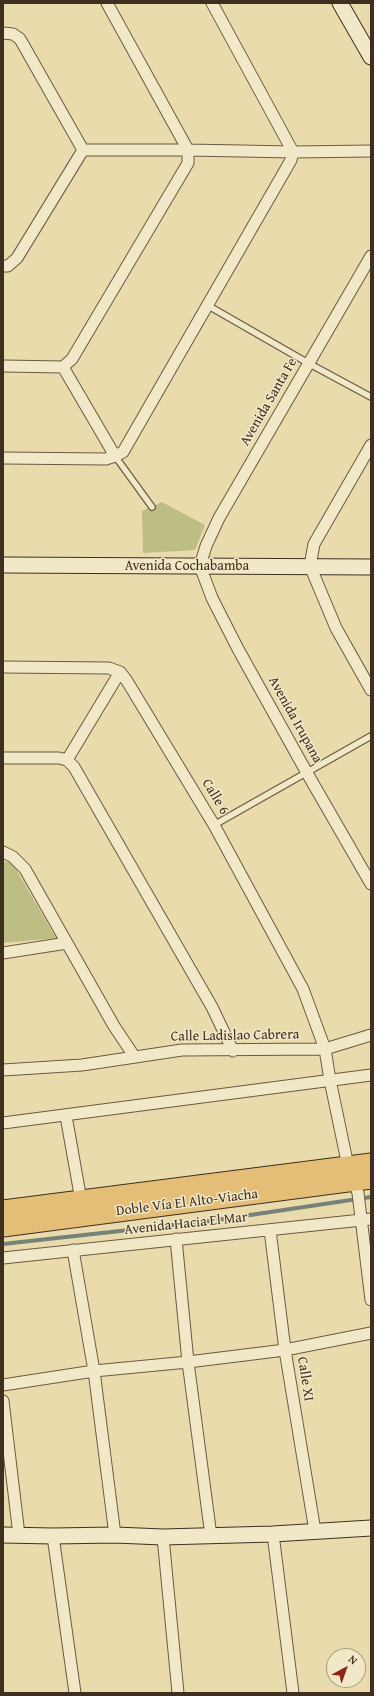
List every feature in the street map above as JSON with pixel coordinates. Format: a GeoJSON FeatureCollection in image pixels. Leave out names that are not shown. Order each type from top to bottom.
{"type":"FeatureCollection","features":[{"type":"Feature","properties":{"kind":"highway","name":"Doble Vía El Alto-Viacha"},"geometry":{"type":"LineString","coordinates":[[3,1227],[358,1180],[371,1163]]}},
{"type":"Feature","properties":{"kind":"highway","name":"Doble Vía El Alto-Viacha"},"geometry":{"type":"LineString","coordinates":[[3,1210],[81,1200],[358,1180]]}},
{"type":"Feature","properties":{"kind":"street"},"geometry":{"type":"LineString","coordinates":[[3,366],[63,367],[72,360],[188,163],[188,150],[107,3]]}},
{"type":"Feature","properties":{"kind":"street"},"geometry":{"type":"LineString","coordinates":[[3,458],[106,459],[123,452],[291,160],[293,152],[212,3]]}},
{"type":"Feature","properties":{"kind":"street"},"geometry":{"type":"LineString","coordinates":[[340,3],[371,57]]}},
{"type":"Feature","properties":{"kind":"street"},"geometry":{"type":"LineString","coordinates":[[3,33],[13,34],[20,39],[83,150]]}},
{"type":"Feature","properties":{"kind":"street"},"geometry":{"type":"LineString","coordinates":[[83,150],[293,152],[371,151]]}},
{"type":"Feature","properties":{"kind":"street"},"geometry":{"type":"LineString","coordinates":[[3,266],[8,266],[17,258],[83,150]]}},
{"type":"Feature","properties":{"kind":"street","name":"Avenida Santa Fe"},"geometry":{"type":"LineString","coordinates":[[200,566],[206,546],[219,518],[371,256]]}},
{"type":"Feature","properties":{"kind":"street"},"geometry":{"type":"LineString","coordinates":[[63,367],[115,456]]}},
{"type":"Feature","properties":{"kind":"street"},"geometry":{"type":"LineString","coordinates":[[371,445],[314,544],[310,566],[336,628],[371,690]]}},
{"type":"Feature","properties":{"kind":"street","name":"Avenida Cochabamba"},"geometry":{"type":"LineString","coordinates":[[3,565],[371,567]]}},
{"type":"Feature","properties":{"kind":"street","name":"Avenida Irupana"},"geometry":{"type":"LineString","coordinates":[[200,566],[212,598],[238,649],[371,884]]}},
{"type":"Feature","properties":{"kind":"street"},"geometry":{"type":"LineString","coordinates":[[3,667],[110,668],[120,672],[67,760]]}},
{"type":"Feature","properties":{"kind":"street","name":"Calle 6"},"geometry":{"type":"LineString","coordinates":[[120,672],[127,680],[214,825],[303,989],[325,1049],[330,1080],[358,1180],[360,1207],[366,1220],[371,1300]]}},
{"type":"Feature","properties":{"kind":"street"},"geometry":{"type":"LineString","coordinates":[[3,758],[59,758],[67,760],[74,767],[196,980],[233,1051]]}},
{"type":"Feature","properties":{"kind":"street"},"geometry":{"type":"LineString","coordinates":[[3,852],[13,857],[25,869],[114,1026],[134,1056]]}},
{"type":"Feature","properties":{"kind":"street"},"geometry":{"type":"LineString","coordinates":[[3,952],[67,943]]}},
{"type":"Feature","properties":{"kind":"street","name":"Calle Ladislao Cabrera"},"geometry":{"type":"LineString","coordinates":[[3,1070],[82,1065],[182,1050],[233,1051],[325,1049],[371,1034]]}},
{"type":"Feature","properties":{"kind":"street"},"geometry":{"type":"LineString","coordinates":[[3,1123],[66,1116],[371,1075]]}},
{"type":"Feature","properties":{"kind":"street"},"geometry":{"type":"LineString","coordinates":[[66,1116],[81,1200]]}},
{"type":"Feature","properties":{"kind":"street","name":"Avenida Hacia El Mar"},"geometry":{"type":"LineString","coordinates":[[3,1258],[366,1220]]}},
{"type":"Feature","properties":{"kind":"street","name":"Calle XI"},"geometry":{"type":"LineString","coordinates":[[270,1230],[285,1350],[315,1531]]}},
{"type":"Feature","properties":{"kind":"street"},"geometry":{"type":"LineString","coordinates":[[176,1239],[188,1362],[211,1536]]}},
{"type":"Feature","properties":{"kind":"street"},"geometry":{"type":"LineString","coordinates":[[73,1250],[94,1371],[115,1535]]}},
{"type":"Feature","properties":{"kind":"street"},"geometry":{"type":"LineString","coordinates":[[3,1385],[94,1371],[188,1362],[285,1350],[371,1333]]}},
{"type":"Feature","properties":{"kind":"street"},"geometry":{"type":"LineString","coordinates":[[3,1401],[19,1535]]}},
{"type":"Feature","properties":{"kind":"street"},"geometry":{"type":"LineString","coordinates":[[3,1535],[115,1535],[163,1537],[273,1534],[371,1528]]}},
{"type":"Feature","properties":{"kind":"street"},"geometry":{"type":"LineString","coordinates":[[273,1534],[293,1693]]}},
{"type":"Feature","properties":{"kind":"street"},"geometry":{"type":"LineString","coordinates":[[53,1536],[75,1693]]}},
{"type":"Feature","properties":{"kind":"street"},"geometry":{"type":"LineString","coordinates":[[163,1537],[178,1693]]}},
{"type":"Feature","properties":{"kind":"lane"},"geometry":{"type":"LineString","coordinates":[[207,305],[371,397]]}},
{"type":"Feature","properties":{"kind":"lane"},"geometry":{"type":"LineString","coordinates":[[115,456],[152,507]]}},
{"type":"Feature","properties":{"kind":"lane"},"geometry":{"type":"LineString","coordinates":[[214,825],[371,736]]}},
{"type":"Feature","properties":{"kind":"green space"},"geometry":{"type":"Polygon","coordinates":[[[162,502],[205,525],[195,550],[143,553],[142,511],[162,502]]]}},
{"type":"Feature","properties":{"kind":"green space"},"geometry":{"type":"Polygon","coordinates":[[[3,862],[12,862],[56,938],[3,943],[3,862]]]}},
{"type":"Feature","properties":{"kind":"waterway"},"geometry":{"type":"LineString","coordinates":[[3,1244],[210,1221],[371,1197]]}}]}
